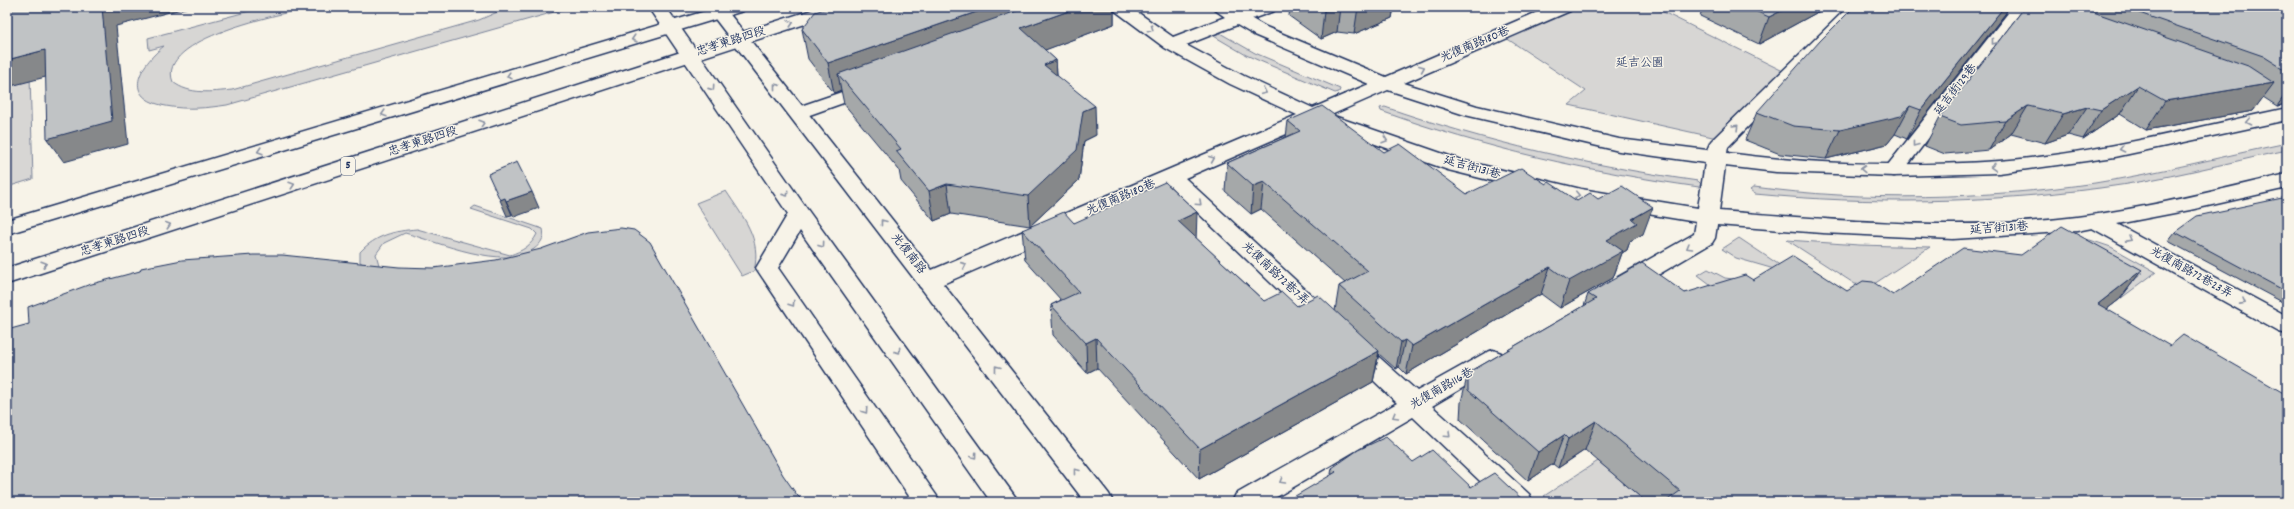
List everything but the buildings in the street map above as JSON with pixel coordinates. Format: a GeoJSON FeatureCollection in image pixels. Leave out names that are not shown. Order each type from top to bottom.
{"type":"FeatureCollection","features":[{"type":"Feature","properties":{"kind":"street"},"geometry":{"type":"LineString","coordinates":[[656,7],[799,214],[1006,502]]}},
{"type":"Feature","properties":{"kind":"street"},"geometry":{"type":"LineString","coordinates":[[7,227],[671,27],[717,10],[737,7]]}},
{"type":"Feature","properties":{"kind":"street","name":"忠孝東路四段"},"geometry":{"type":"LineString","coordinates":[[7,276],[839,7]]}},
{"type":"Feature","properties":{"kind":"street","name":"延吉街131巷"},"geometry":{"type":"LineString","coordinates":[[1119,7],[1171,44],[1237,80],[1313,115],[1455,165],[1581,196],[1707,216],[1822,226],[1952,232],[2077,224],[2190,203],[2287,181]]}},
{"type":"Feature","properties":{"kind":"street"},"geometry":{"type":"LineString","coordinates":[[1220,7],[1260,31],[1364,76],[1472,111],[1619,146],[1776,166],[1894,170],[1999,167],[2115,151],[2282,115]]}},
{"type":"Feature","properties":{"kind":"street"},"geometry":{"type":"LineString","coordinates":[[1171,44],[1268,7]]}},
{"type":"Feature","properties":{"kind":"street","name":"光復南路180巷"},"geometry":{"type":"LineString","coordinates":[[1386,84],[1564,7]]}},
{"type":"Feature","properties":{"kind":"street"},"geometry":{"type":"LineString","coordinates":[[1608,294],[1704,238],[1718,145],[1858,7]]}},
{"type":"Feature","properties":{"kind":"street"},"geometry":{"type":"LineString","coordinates":[[2013,9],[2063,27]]}},
{"type":"Feature","properties":{"kind":"street","name":"光復南路"},"geometry":{"type":"LineString","coordinates":[[717,10],[1100,502]]}},
{"type":"Feature","properties":{"kind":"street"},"geometry":{"type":"LineString","coordinates":[[1313,115],[1386,84]]}},
{"type":"Feature","properties":{"kind":"street"},"geometry":{"type":"LineString","coordinates":[[2254,101],[2282,115]]}},
{"type":"Feature","properties":{"kind":"street","name":"光復南路180巷"},"geometry":{"type":"LineString","coordinates":[[928,281],[1313,115]]}},
{"type":"Feature","properties":{"kind":"street","name":"光復南路72巷7弄"},"geometry":{"type":"LineString","coordinates":[[1171,176],[1520,502]]}},
{"type":"Feature","properties":{"kind":"street"},"geometry":{"type":"LineString","coordinates":[[799,214],[767,268],[928,502]]}},
{"type":"Feature","properties":{"kind":"street","name":"光復南路72巷23弄"},"geometry":{"type":"LineString","coordinates":[[2095,221],[2287,326]]}},
{"type":"Feature","properties":{"kind":"street","name":"光復南路116巷"},"geometry":{"type":"LineString","coordinates":[[1245,502],[1512,349]]}},
{"type":"Feature","properties":{"kind":"lane","name":"延吉街129巷"},"geometry":{"type":"LineString","coordinates":[[1894,170],[2013,9]]}},
{"type":"Feature","properties":{"kind":"lane"},"geometry":{"type":"LineString","coordinates":[[798,113],[884,82]]}},
{"type":"Feature","properties":{"kind":"green space"},"geometry":{"type":"Polygon","coordinates":[[[7,7],[28,7],[33,179],[7,187],[7,7]]]}},
{"type":"Feature","properties":{"kind":"green space"},"geometry":{"type":"Polygon","coordinates":[[[265,7],[311,7],[250,22],[201,41],[183,53],[173,66],[173,82],[193,91],[209,92],[232,90],[479,20],[509,7],[572,7],[227,105],[182,108],[152,102],[143,96],[139,89],[139,80],[142,72],[147,63],[164,46],[149,50],[148,38],[265,7]]]}},
{"type":"Feature","properties":{"kind":"green space","name":"延吉公園"},"geometry":{"type":"Polygon","coordinates":[[[1572,7],[1653,7],[1783,71],[1717,138],[1569,105],[1586,91],[1503,36],[1572,7]]]}},
{"type":"Feature","properties":{"kind":"green space"},"geometry":{"type":"Polygon","coordinates":[[[1218,32],[1255,53],[1340,89],[1339,92],[1335,93],[1246,55],[1212,35],[1218,32]]]}},
{"type":"Feature","properties":{"kind":"green space"},"geometry":{"type":"Polygon","coordinates":[[[1385,107],[1423,120],[1539,152],[1618,168],[1698,181],[1701,184],[1699,187],[1659,181],[1538,157],[1459,136],[1381,111],[1380,108],[1385,107]]]}},
{"type":"Feature","properties":{"kind":"green space"},"geometry":{"type":"Polygon","coordinates":[[[2287,143],[2287,150],[2147,181],[2100,188],[2014,197],[1928,201],[1841,200],[1755,194],[1750,190],[1754,187],[1795,192],[1881,197],[1924,197],[2011,192],[2119,179],[2287,143]]]}},
{"type":"Feature","properties":{"kind":"green space"},"geometry":{"type":"Polygon","coordinates":[[[726,191],[739,210],[753,238],[756,259],[754,271],[742,276],[696,203],[726,191]]]}},
{"type":"Feature","properties":{"kind":"green space"},"geometry":{"type":"Polygon","coordinates":[[[475,206],[543,229],[542,240],[534,249],[521,255],[506,257],[471,253],[405,233],[384,243],[376,254],[379,265],[388,271],[370,268],[360,262],[360,252],[366,246],[386,235],[401,231],[417,229],[510,255],[526,248],[537,234],[532,229],[471,209],[475,206]]]}},
{"type":"Feature","properties":{"kind":"green space"},"geometry":{"type":"Polygon","coordinates":[[[1739,238],[1847,310],[1788,273],[1736,258],[1722,249],[1739,238]]]}},
{"type":"Feature","properties":{"kind":"green space"},"geometry":{"type":"Polygon","coordinates":[[[1787,240],[1859,245],[1930,247],[1871,286],[1855,284],[1787,240]]]}},
{"type":"Feature","properties":{"kind":"green space"},"geometry":{"type":"Polygon","coordinates":[[[2090,240],[2111,247],[2156,272],[2120,299],[2087,279],[2120,291],[2143,273],[2083,241],[2090,240]]]}},
{"type":"Feature","properties":{"kind":"green space"},"geometry":{"type":"Polygon","coordinates":[[[1708,269],[1725,278],[1779,285],[1714,287],[1698,275],[1708,269]]]}},
{"type":"Feature","properties":{"kind":"green space"},"geometry":{"type":"Polygon","coordinates":[[[1598,461],[1646,502],[1551,502],[1544,496],[1598,461]]]}}]}
